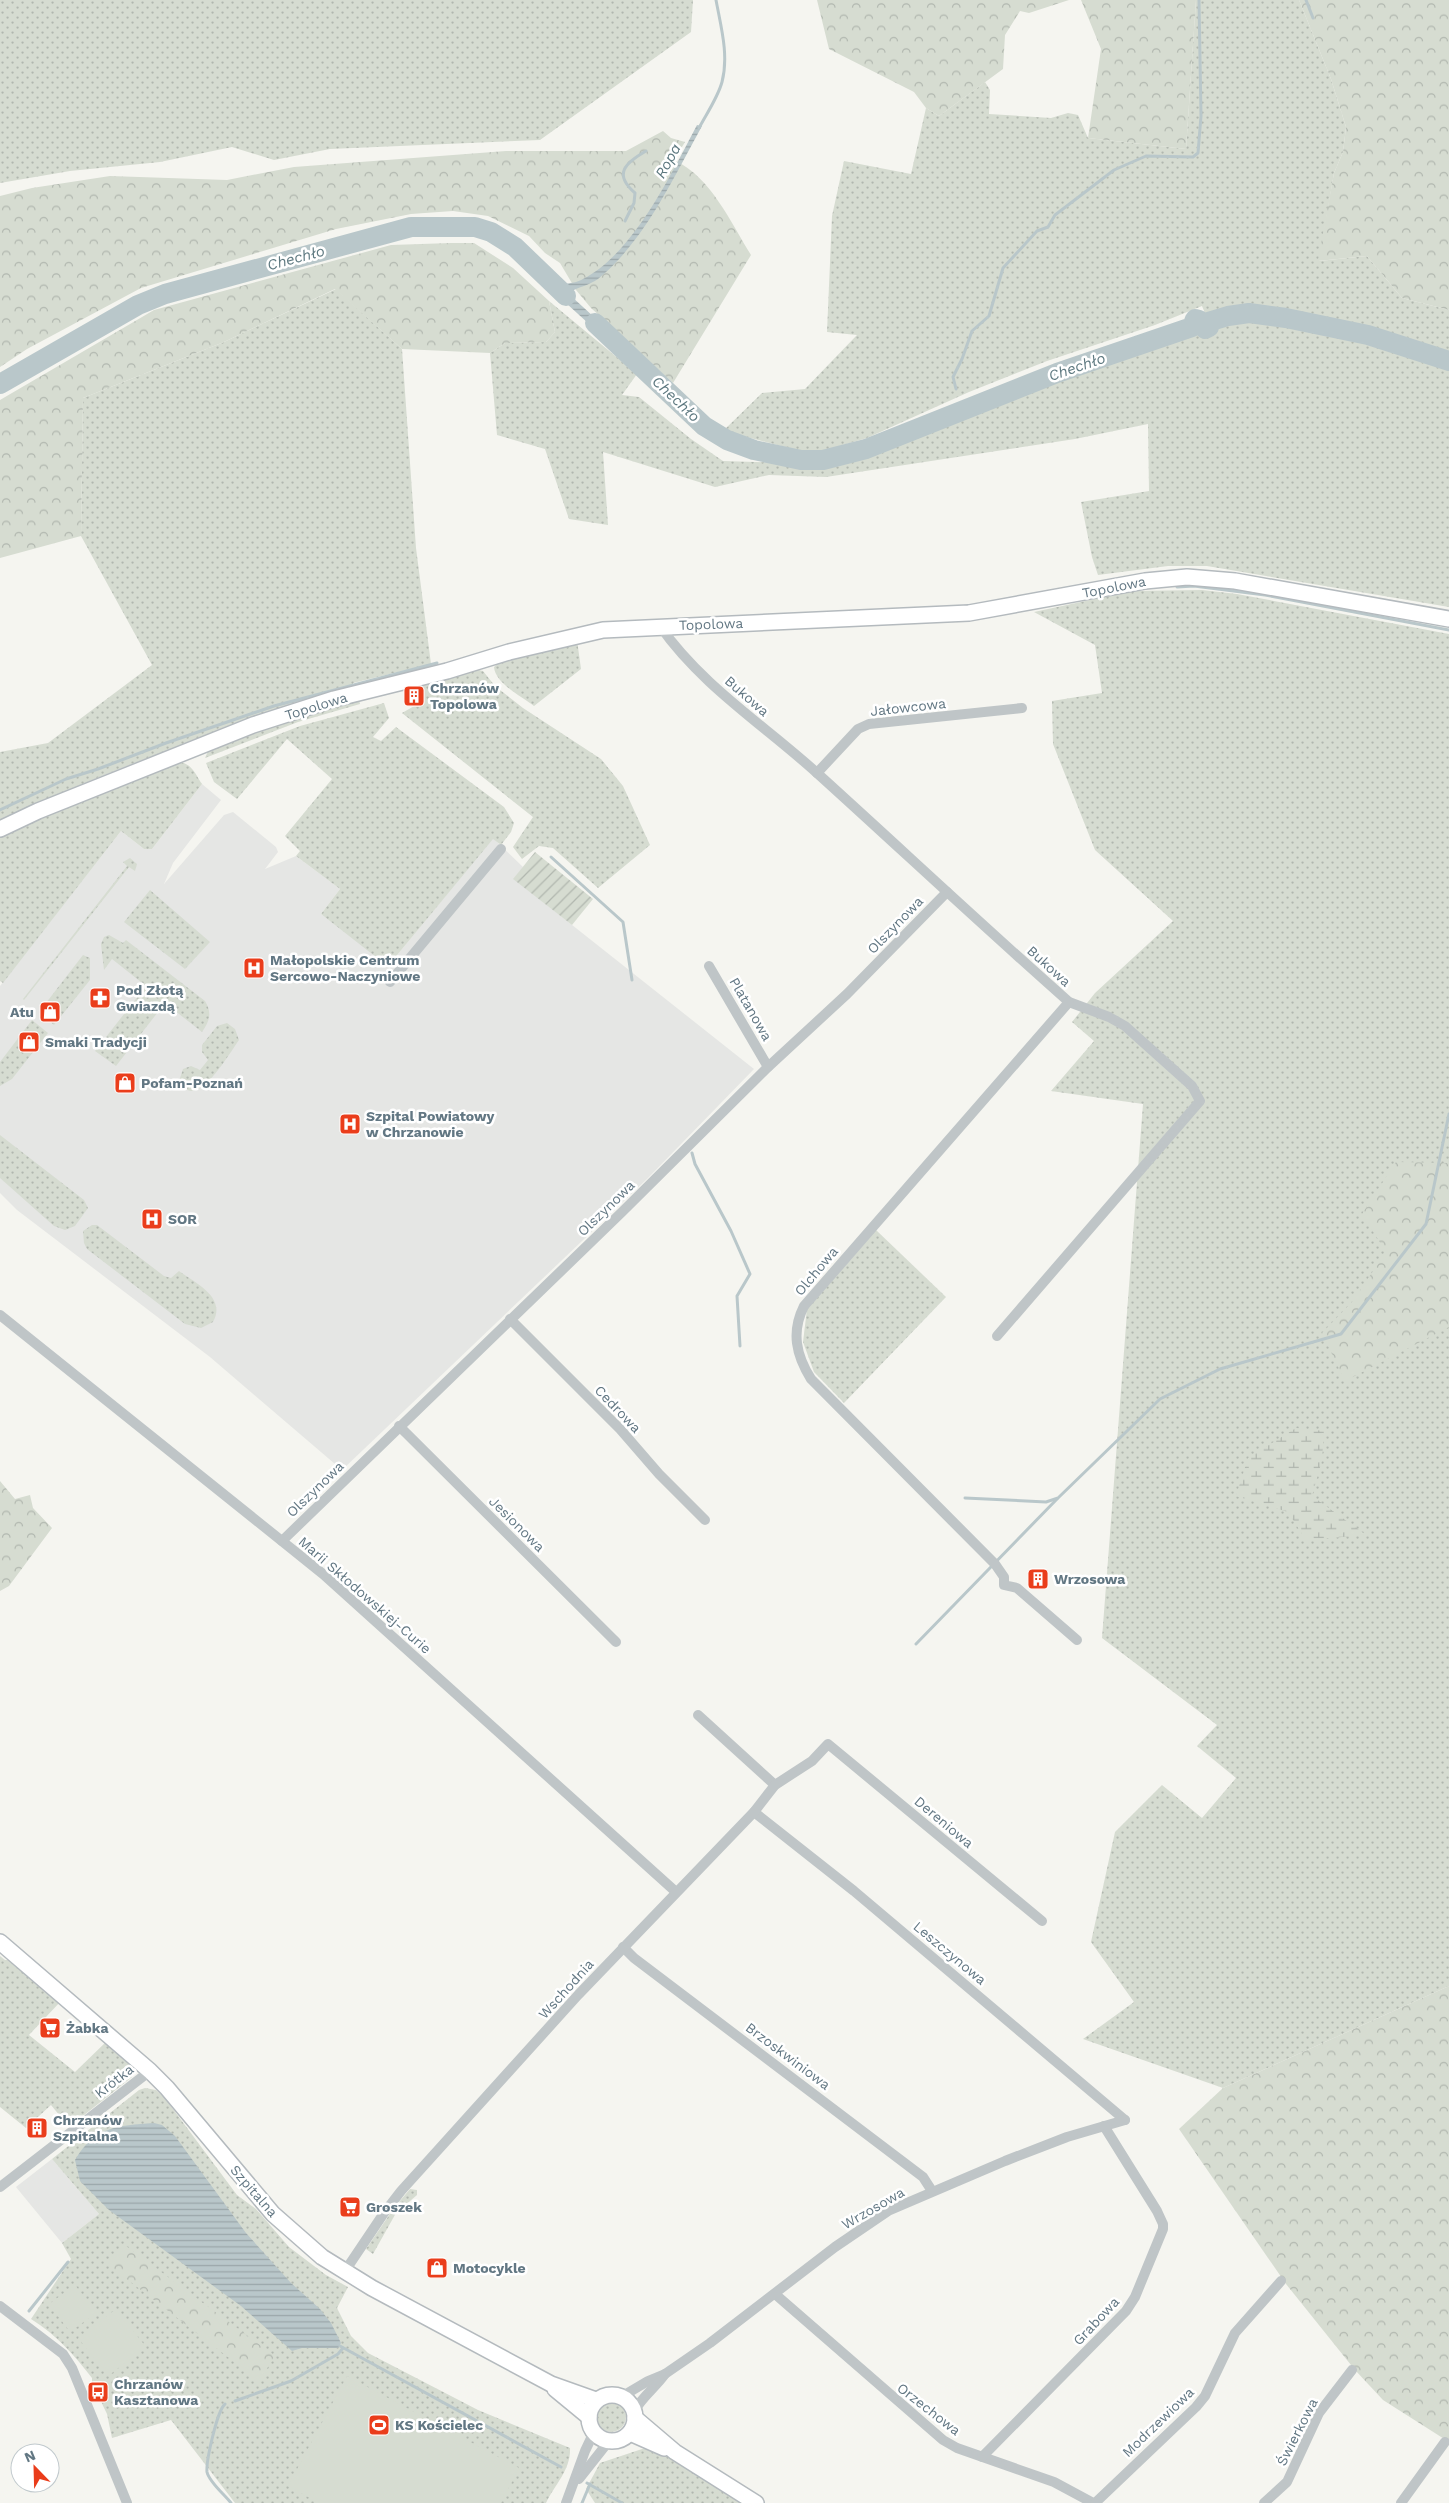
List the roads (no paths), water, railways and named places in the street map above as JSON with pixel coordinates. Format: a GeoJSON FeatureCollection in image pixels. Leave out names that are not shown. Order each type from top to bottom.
{"type":"FeatureCollection","features":[{"type":"Feature","properties":{"kind":"street","name":"Topolowa"},"geometry":{"type":"LineString","coordinates":[[0,829],[38,811],[253,725],[334,699],[576,635],[626,628],[660,626],[969,613],[1145,581],[1187,577],[1235,581],[1449,619]]}},
{"type":"Feature","properties":{"kind":"street","name":"Bukowa"},"geometry":{"type":"LineString","coordinates":[[660,626],[669,639],[725,696],[817,773],[1069,1002],[1109,1017],[1125,1026],[1192,1086],[1200,1101],[997,1336]]}},
{"type":"Feature","properties":{"kind":"street","name":"Jałowcowa"},"geometry":{"type":"LineString","coordinates":[[817,773],[858,729],[869,724],[1022,708]]}},
{"type":"Feature","properties":{"kind":"street"},"geometry":{"type":"LineString","coordinates":[[390,982],[501,849]]}},
{"type":"Feature","properties":{"kind":"street","name":"Olszynowa"},"geometry":{"type":"LineString","coordinates":[[282,1541],[622,1212],[768,1067],[847,994],[947,892]]}},
{"type":"Feature","properties":{"kind":"street","name":"Platanowa"},"geometry":{"type":"LineString","coordinates":[[709,966],[768,1067]]}},
{"type":"Feature","properties":{"kind":"street","name":"Olchowa"},"geometry":{"type":"LineString","coordinates":[[1069,1002],[804,1306],[796,1328],[799,1355],[810,1379],[995,1564],[1004,1577],[1004,1585],[1017,1588],[1077,1640]]}},
{"type":"Feature","properties":{"kind":"street","name":"Marii Skłodowskiej-Curie"},"geometry":{"type":"LineString","coordinates":[[0,1315],[282,1541],[412,1652],[676,1892]]}},
{"type":"Feature","properties":{"kind":"street","name":"Cedrowa"},"geometry":{"type":"LineString","coordinates":[[510,1319],[620,1429],[659,1474],[704,1520]]}},
{"type":"Feature","properties":{"kind":"street","name":"Jesionowa"},"geometry":{"type":"LineString","coordinates":[[399,1426],[616,1642]]}},
{"type":"Feature","properties":{"kind":"street"},"geometry":{"type":"LineString","coordinates":[[698,1716],[775,1785]]}},
{"type":"Feature","properties":{"kind":"street","name":"Wschodnia"},"geometry":{"type":"LineString","coordinates":[[345,2271],[401,2191],[623,1946],[754,1812],[775,1785],[812,1761],[828,1744]]}},
{"type":"Feature","properties":{"kind":"street","name":"Dereniowa"},"geometry":{"type":"LineString","coordinates":[[828,1744],[1042,1921]]}},
{"type":"Feature","properties":{"kind":"street","name":"Leszczynowa"},"geometry":{"type":"LineString","coordinates":[[754,1812],[854,1891],[1125,2120]]}},
{"type":"Feature","properties":{"kind":"street","name":"Szpitalna"},"geometry":{"type":"LineString","coordinates":[[0,1942],[150,2071],[167,2088],[273,2214],[307,2246],[345,2271],[550,2384],[596,2400]]}},
{"type":"Feature","properties":{"kind":"street","name":"Brzoskwiniowa"},"geometry":{"type":"LineString","coordinates":[[623,1946],[634,1958],[923,2177],[932,2191]]}},
{"type":"Feature","properties":{"kind":"street","name":"Krótka"},"geometry":{"type":"LineString","coordinates":[[0,2187],[150,2071]]}},
{"type":"Feature","properties":{"kind":"street","name":"Wrzosowa"},"geometry":{"type":"LineString","coordinates":[[622,2397],[648,2381],[665,2374],[888,2211],[1014,2158],[1125,2120]]}},
{"type":"Feature","properties":{"kind":"street","name":"Grabowa"},"geometry":{"type":"LineString","coordinates":[[982,2457],[1126,2310],[1135,2297],[1163,2229],[1163,2224],[1157,2211],[1104,2126]]}},
{"type":"Feature","properties":{"kind":"street","name":"Modrzewiowa"},"geometry":{"type":"LineString","coordinates":[[1094,2503],[1196,2407],[1205,2396],[1235,2333],[1280,2281]]}},
{"type":"Feature","properties":{"kind":"street","name":"Orzechowa"},"geometry":{"type":"LineString","coordinates":[[775,2294],[932,2432],[957,2448],[1054,2482],[1094,2503]]}},
{"type":"Feature","properties":{"kind":"street"},"geometry":{"type":"LineString","coordinates":[[0,2306],[63,2354],[72,2368],[127,2503]]}},
{"type":"Feature","properties":{"kind":"street","name":"Świerkowa"},"geometry":{"type":"LineString","coordinates":[[1264,2503],[1286,2482],[1319,2413],[1352,2370]]}},
{"type":"Feature","properties":{"kind":"street","name":"Wrzosowa"},"geometry":{"type":"LineString","coordinates":[[635,2414],[642,2399],[659,2383],[665,2374]]}},
{"type":"Feature","properties":{"kind":"street","name":"Szpitalna"},"geometry":{"type":"LineString","coordinates":[[550,2384],[564,2399],[589,2417]]}},
{"type":"Feature","properties":{"kind":"street"},"geometry":{"type":"LineString","coordinates":[[635,2414],[630,2433],[621,2440],[609,2441],[601,2439],[594,2432],[589,2417],[596,2400],[608,2395],[622,2397],[629,2401],[635,2414],[675,2452],[756,2503]]}},
{"type":"Feature","properties":{"kind":"street"},"geometry":{"type":"LineString","coordinates":[[566,2503],[594,2432]]}},
{"type":"Feature","properties":{"kind":"street"},"geometry":{"type":"LineString","coordinates":[[630,2433],[654,2445],[675,2452]]}},
{"type":"Feature","properties":{"kind":"street"},"geometry":{"type":"LineString","coordinates":[[573,2488],[609,2441]]}},
{"type":"Feature","properties":{"kind":"street"},"geometry":{"type":"LineString","coordinates":[[1401,2503],[1445,2442]]}},
{"type":"Feature","properties":{"kind":"waterway","name":"Ropa"},"geometry":{"type":"LineString","coordinates":[[699,128],[718,93],[724,72],[724,41],[716,0]]}},
{"type":"Feature","properties":{"kind":"waterway"},"geometry":{"type":"LineString","coordinates":[[956,389],[953,377],[972,331],[989,316],[1003,268],[1037,231],[1048,227],[1055,215],[1114,170],[1146,156],[1193,157],[1198,153],[1201,116],[1199,0]]}},
{"type":"Feature","properties":{"kind":"waterway"},"geometry":{"type":"LineString","coordinates":[[1306,0],[1313,18]]}},
{"type":"Feature","properties":{"kind":"waterway"},"geometry":{"type":"LineString","coordinates":[[625,221],[634,203],[635,193],[624,180],[624,169],[632,160],[646,151]]}},
{"type":"Feature","properties":{"kind":"waterway","name":"Chechło"},"geometry":{"type":"LineString","coordinates":[[0,384],[138,305],[165,294],[411,227],[475,227],[491,232],[515,247],[566,296]]}},
{"type":"Feature","properties":{"kind":"waterway","name":"Chechło"},"geometry":{"type":"LineString","coordinates":[[595,323],[704,426],[727,440],[754,450],[801,460],[823,460],[866,449],[1057,373],[1192,327],[1195,319],[1199,320],[1205,329],[1209,327],[1208,322],[1228,316],[1249,313],[1286,318],[1368,335],[1449,361]]}},
{"type":"Feature","properties":{"kind":"waterway","name":"Chechło"},"geometry":{"type":"LineString","coordinates":[[939,420],[940,414]]}},
{"type":"Feature","properties":{"kind":"waterway"},"geometry":{"type":"LineString","coordinates":[[1177,587],[1194,586],[1265,595],[1449,630]]}},
{"type":"Feature","properties":{"kind":"waterway"},"geometry":{"type":"LineString","coordinates":[[0,810],[66,779],[274,706],[437,663]]}},
{"type":"Feature","properties":{"kind":"waterway"},"geometry":{"type":"LineString","coordinates":[[551,857],[623,922],[632,980]]}},
{"type":"Feature","properties":{"kind":"waterway"},"geometry":{"type":"LineString","coordinates":[[965,1498],[1046,1502],[1058,1498],[1160,1399],[1220,1369],[1341,1334],[1426,1224],[1449,1114]]}},
{"type":"Feature","properties":{"kind":"waterway"},"geometry":{"type":"LineString","coordinates":[[692,1153],[695,1164],[731,1231],[750,1274],[737,1296],[740,1346]]}},
{"type":"Feature","properties":{"kind":"waterway"},"geometry":{"type":"LineString","coordinates":[[916,1644],[1057,1499]]}},
{"type":"Feature","properties":{"kind":"waterway"},"geometry":{"type":"LineString","coordinates":[[29,2311],[68,2262]]}},
{"type":"Feature","properties":{"kind":"waterway"},"geometry":{"type":"LineString","coordinates":[[340,2346],[561,2467]]}},
{"type":"Feature","properties":{"kind":"waterway"},"geometry":{"type":"LineString","coordinates":[[235,2401],[291,2381],[338,2354],[343,2348]]}},
{"type":"Feature","properties":{"kind":"waterway"},"geometry":{"type":"LineString","coordinates":[[225,2404],[213,2436],[207,2472],[214,2484],[231,2503]]}},
{"type":"Feature","properties":{"kind":"waterway"},"geometry":{"type":"LineString","coordinates":[[587,2483],[622,2503]]}},
{"type":"Feature","properties":{"kind":"waterway"},"geometry":{"type":"LineString","coordinates":[[582,2503],[590,2484]]}},
{"type":"Feature","properties":{"kind":"place","name":"Chrzanów Topolowa"},"geometry":{"type":"Point","coordinates":[414,696]}},
{"type":"Feature","properties":{"kind":"place","name":"Małopolskie Centrum Sercowo-Naczyniowe"},"geometry":{"type":"Point","coordinates":[254,968]}},
{"type":"Feature","properties":{"kind":"place","name":"Pod Złotą Gwiazdą"},"geometry":{"type":"Point","coordinates":[100,998]}},
{"type":"Feature","properties":{"kind":"place","name":"Atu"},"geometry":{"type":"Point","coordinates":[50,1012]}},
{"type":"Feature","properties":{"kind":"place","name":"Smaki Tradycji"},"geometry":{"type":"Point","coordinates":[29,1042]}},
{"type":"Feature","properties":{"kind":"place","name":"Pofam-Poznań"},"geometry":{"type":"Point","coordinates":[125,1083]}},
{"type":"Feature","properties":{"kind":"place","name":"Szpital Powiatowy w Chrzanowie"},"geometry":{"type":"Point","coordinates":[350,1124]}},
{"type":"Feature","properties":{"kind":"place","name":"SOR"},"geometry":{"type":"Point","coordinates":[152,1219]}},
{"type":"Feature","properties":{"kind":"place","name":"Wrzosowa"},"geometry":{"type":"Point","coordinates":[1038,1579]}},
{"type":"Feature","properties":{"kind":"place","name":"Żabka"},"geometry":{"type":"Point","coordinates":[50,2028]}},
{"type":"Feature","properties":{"kind":"place","name":"Chrzanów Szpitalna"},"geometry":{"type":"Point","coordinates":[37,2128]}},
{"type":"Feature","properties":{"kind":"place","name":"Groszek"},"geometry":{"type":"Point","coordinates":[350,2207]}},
{"type":"Feature","properties":{"kind":"place","name":"Motocykle"},"geometry":{"type":"Point","coordinates":[437,2268]}},
{"type":"Feature","properties":{"kind":"place","name":"Chrzanów Kasztanowa"},"geometry":{"type":"Point","coordinates":[98,2392]}},
{"type":"Feature","properties":{"kind":"place","name":"KS Kościelec"},"geometry":{"type":"Point","coordinates":[379,2425]}}]}
